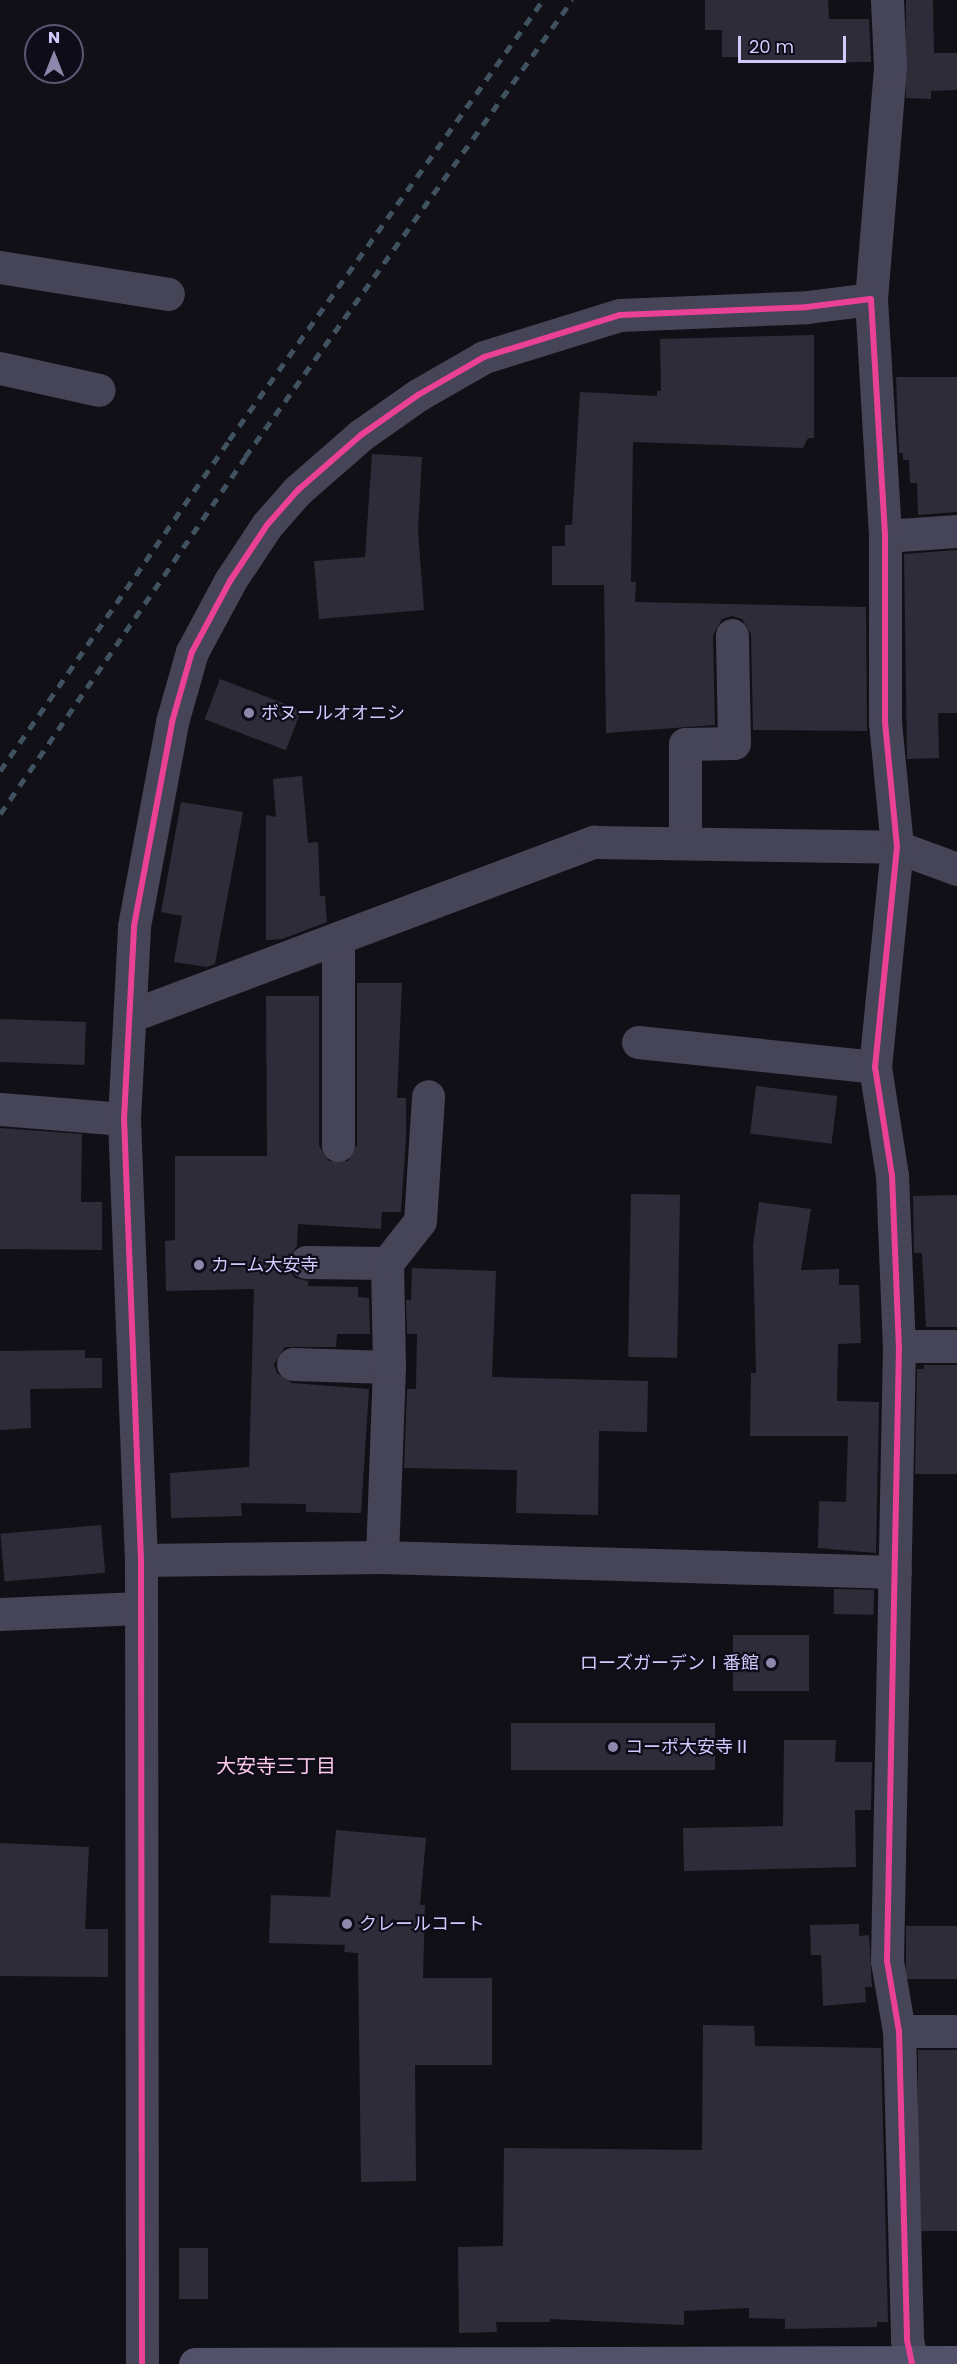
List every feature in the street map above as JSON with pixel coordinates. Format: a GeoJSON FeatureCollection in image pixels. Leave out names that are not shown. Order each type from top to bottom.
{"type":"FeatureCollection","features":[{"type":"Feature","properties":{"kind":"main road"},"geometry":{"type":"LineString","coordinates":[[195,2364],[957,2362]]}},
{"type":"Feature","properties":{"kind":"street"},"geometry":{"type":"LineString","coordinates":[[887,0],[890,66],[871,299],[885,536],[885,722],[897,847],[875,1067],[892,1175],[899,1346],[887,1961],[899,2031],[908,2340],[912,2362]]}},
{"type":"Feature","properties":{"kind":"street"},"geometry":{"type":"LineString","coordinates":[[0,267],[168,294]]}},
{"type":"Feature","properties":{"kind":"street"},"geometry":{"type":"LineString","coordinates":[[142,2364],[141,1560],[124,1119],[134,926],[172,722],[192,652],[230,581],[267,525],[298,490],[361,435],[417,395],[484,357],[620,315],[807,307],[871,299]]}},
{"type":"Feature","properties":{"kind":"street"},"geometry":{"type":"LineString","coordinates":[[0,368],[99,390]]}},
{"type":"Feature","properties":{"kind":"street"},"geometry":{"type":"LineString","coordinates":[[885,536],[957,531]]}},
{"type":"Feature","properties":{"kind":"street"},"geometry":{"type":"LineString","coordinates":[[686,843],[684,744],[734,743],[732,635]]}},
{"type":"Feature","properties":{"kind":"street"},"geometry":{"type":"LineString","coordinates":[[130,1016],[594,842],[897,847],[957,869]]}},
{"type":"Feature","properties":{"kind":"street"},"geometry":{"type":"LineString","coordinates":[[338,938],[338,1145]]}},
{"type":"Feature","properties":{"kind":"street"},"geometry":{"type":"LineString","coordinates":[[638,1042],[875,1067]]}},
{"type":"Feature","properties":{"kind":"street"},"geometry":{"type":"LineString","coordinates":[[382,1557],[389,1367],[387,1263],[420,1221],[428,1096]]}},
{"type":"Feature","properties":{"kind":"street"},"geometry":{"type":"LineString","coordinates":[[0,1108],[124,1119]]}},
{"type":"Feature","properties":{"kind":"street"},"geometry":{"type":"LineString","coordinates":[[306,1262],[387,1263]]}},
{"type":"Feature","properties":{"kind":"street"},"geometry":{"type":"LineString","coordinates":[[899,1346],[957,1346]]}},
{"type":"Feature","properties":{"kind":"street"},"geometry":{"type":"LineString","coordinates":[[293,1364],[389,1367]]}},
{"type":"Feature","properties":{"kind":"street"},"geometry":{"type":"LineString","coordinates":[[141,1560],[382,1557],[895,1572]]}},
{"type":"Feature","properties":{"kind":"street"},"geometry":{"type":"LineString","coordinates":[[0,1614],[140,1608]]}},
{"type":"Feature","properties":{"kind":"street"},"geometry":{"type":"LineString","coordinates":[[899,2031],[957,2031]]}},
{"type":"Feature","properties":{"kind":"building"},"geometry":{"type":"Polygon","coordinates":[[[705,0],[828,0],[829,19],[869,19],[871,62],[740,63],[740,57],[722,57],[722,30],[705,30],[705,0]]]}},
{"type":"Feature","properties":{"kind":"building"},"geometry":{"type":"Polygon","coordinates":[[[906,0],[933,0],[934,53],[957,53],[957,90],[931,91],[931,99],[906,98],[906,0]]]}},
{"type":"Feature","properties":{"kind":"building"},"geometry":{"type":"Polygon","coordinates":[[[814,335],[814,438],[808,438],[803,448],[633,442],[631,582],[636,582],[635,602],[866,607],[867,731],[753,730],[751,634],[742,619],[732,616],[722,619],[713,635],[715,725],[606,733],[604,585],[552,585],[552,546],[565,546],[565,525],[572,525],[580,392],[657,396],[657,391],[661,391],[660,339],[814,335]]]}},
{"type":"Feature","properties":{"kind":"building"},"geometry":{"type":"Polygon","coordinates":[[[896,377],[957,377],[957,512],[918,515],[917,483],[910,483],[909,460],[903,460],[903,453],[899,453],[896,377]]]}},
{"type":"Feature","properties":{"kind":"building"},"geometry":{"type":"Polygon","coordinates":[[[372,454],[422,457],[418,531],[424,610],[319,619],[314,561],[365,557],[372,454]]]}},
{"type":"Feature","properties":{"kind":"building"},"geometry":{"type":"Polygon","coordinates":[[[957,550],[957,713],[938,713],[939,758],[907,759],[904,554],[957,550]]]}},
{"type":"Feature","properties":{"kind":"building","name":"ボヌールオオニシ"},"geometry":{"type":"Polygon","coordinates":[[[220,679],[301,710],[286,750],[205,719],[220,679]]]}},
{"type":"Feature","properties":{"kind":"building"},"geometry":{"type":"Polygon","coordinates":[[[302,776],[308,843],[318,842],[320,896],[325,896],[327,922],[282,939],[266,940],[266,815],[276,817],[273,779],[302,776]]]}},
{"type":"Feature","properties":{"kind":"building"},"geometry":{"type":"Polygon","coordinates":[[[181,802],[243,812],[215,964],[206,967],[174,962],[182,916],[161,912],[181,802]]]}},
{"type":"Feature","properties":{"kind":"building"},"geometry":{"type":"Polygon","coordinates":[[[357,983],[402,983],[397,1098],[406,1098],[406,1138],[401,1212],[382,1212],[381,1229],[298,1224],[297,1246],[287,1261],[290,1272],[295,1278],[308,1281],[308,1286],[358,1287],[358,1297],[369,1298],[370,1334],[337,1334],[336,1347],[285,1347],[274,1364],[277,1373],[292,1383],[369,1389],[361,1513],[306,1512],[306,1504],[241,1503],[242,1516],[171,1518],[170,1473],[249,1467],[254,1289],[166,1291],[165,1241],[175,1240],[175,1156],[267,1156],[266,996],[319,996],[319,1146],[329,1161],[348,1161],[357,1145],[357,983]]]}},
{"type":"Feature","properties":{"kind":"building"},"geometry":{"type":"Polygon","coordinates":[[[0,1019],[86,1022],[84,1065],[0,1062],[0,1019]]]}},
{"type":"Feature","properties":{"kind":"building"},"geometry":{"type":"Polygon","coordinates":[[[756,1086],[837,1096],[832,1144],[750,1134],[756,1086]]]}},
{"type":"Feature","properties":{"kind":"building"},"geometry":{"type":"Polygon","coordinates":[[[0,1128],[82,1134],[81,1202],[102,1202],[102,1250],[0,1249],[0,1128]]]}},
{"type":"Feature","properties":{"kind":"building"},"geometry":{"type":"Polygon","coordinates":[[[631,1194],[680,1195],[677,1358],[628,1357],[631,1194]]]}},
{"type":"Feature","properties":{"kind":"building"},"geometry":{"type":"Polygon","coordinates":[[[957,1195],[957,1327],[926,1327],[922,1253],[914,1253],[913,1196],[957,1195]]]}},
{"type":"Feature","properties":{"kind":"building"},"geometry":{"type":"Polygon","coordinates":[[[759,1202],[811,1209],[801,1270],[839,1269],[839,1285],[859,1285],[861,1343],[838,1344],[837,1401],[879,1402],[876,1553],[818,1548],[819,1501],[846,1502],[848,1436],[750,1436],[751,1373],[756,1373],[753,1245],[759,1202]]]}},
{"type":"Feature","properties":{"kind":"building"},"geometry":{"type":"Polygon","coordinates":[[[412,1268],[496,1271],[492,1377],[648,1381],[647,1432],[599,1431],[598,1515],[516,1513],[517,1470],[404,1468],[407,1389],[416,1389],[417,1334],[407,1334],[406,1300],[411,1300],[412,1268]]]}},
{"type":"Feature","properties":{"kind":"building"},"geometry":{"type":"Polygon","coordinates":[[[85,1350],[85,1358],[102,1358],[102,1388],[30,1389],[31,1428],[0,1430],[0,1351],[85,1350]]]}},
{"type":"Feature","properties":{"kind":"building"},"geometry":{"type":"Polygon","coordinates":[[[924,1365],[957,1365],[957,1474],[915,1474],[917,1369],[924,1369],[924,1365]]]}},
{"type":"Feature","properties":{"kind":"building"},"geometry":{"type":"Polygon","coordinates":[[[101,1525],[105,1573],[5,1582],[0,1534],[101,1525]]]}},
{"type":"Feature","properties":{"kind":"building"},"geometry":{"type":"Polygon","coordinates":[[[834,1589],[874,1590],[874,1615],[834,1614],[834,1589]]]}},
{"type":"Feature","properties":{"kind":"building","name":"ローズガーデンⅠ番館"},"geometry":{"type":"Polygon","coordinates":[[[733,1635],[809,1635],[809,1691],[733,1691],[733,1635]]]}},
{"type":"Feature","properties":{"kind":"building","name":"コーポ大安寺Ⅱ"},"geometry":{"type":"Polygon","coordinates":[[[511,1723],[715,1723],[715,1770],[511,1770],[511,1723]]]}},
{"type":"Feature","properties":{"kind":"building"},"geometry":{"type":"Polygon","coordinates":[[[784,1740],[836,1740],[835,1762],[872,1762],[871,1810],[855,1810],[856,1867],[684,1871],[683,1828],[783,1826],[784,1740]]]}},
{"type":"Feature","properties":{"kind":"building"},"geometry":{"type":"Polygon","coordinates":[[[336,1830],[426,1838],[420,1905],[425,1905],[423,1978],[492,1978],[492,2065],[415,2065],[416,2181],[361,2182],[358,1953],[344,1952],[345,1945],[269,1943],[271,1895],[330,1897],[336,1830]]]}},
{"type":"Feature","properties":{"kind":"building"},"geometry":{"type":"Polygon","coordinates":[[[0,1843],[89,1847],[85,1929],[108,1929],[108,1977],[0,1976],[0,1843]]]}},
{"type":"Feature","properties":{"kind":"building"},"geometry":{"type":"Polygon","coordinates":[[[859,1924],[859,1936],[869,1935],[872,1987],[865,1987],[866,2002],[823,2006],[821,1955],[811,1955],[810,1925],[859,1924]]]}},
{"type":"Feature","properties":{"kind":"building"},"geometry":{"type":"Polygon","coordinates":[[[906,1926],[957,1926],[957,1979],[906,1979],[906,1926]]]}},
{"type":"Feature","properties":{"kind":"building"},"geometry":{"type":"Polygon","coordinates":[[[703,2025],[754,2026],[755,2046],[881,2048],[888,2322],[877,2322],[877,2327],[785,2329],[785,2319],[749,2318],[749,2308],[684,2311],[684,2325],[550,2319],[550,2322],[496,2322],[497,2332],[459,2333],[458,2247],[503,2246],[504,2148],[702,2150],[703,2025]]]}},
{"type":"Feature","properties":{"kind":"building"},"geometry":{"type":"Polygon","coordinates":[[[918,2050],[957,2050],[957,2231],[918,2231],[918,2050]]]}},
{"type":"Feature","properties":{"kind":"building"},"geometry":{"type":"Polygon","coordinates":[[[179,2248],[208,2248],[208,2299],[179,2299],[179,2248]]]}},
{"type":"Feature","properties":{"kind":"railway"},"geometry":{"type":"LineString","coordinates":[[0,771],[229,440],[543,0]]}},
{"type":"Feature","properties":{"kind":"railway"},"geometry":{"type":"LineString","coordinates":[[0,814],[245,457],[572,0]]}},
{"type":"Feature","properties":{"kind":"cycle path"},"geometry":{"type":"LineString","coordinates":[[142,2364],[141,1560],[124,1119],[134,926],[172,722],[192,652],[230,581],[267,525],[298,490],[361,435],[418,395],[484,357],[620,315],[807,307],[871,299],[885,536],[885,722],[897,847],[875,1067],[892,1175],[899,1346],[887,1961],[899,2031],[907,2340],[912,2364]]}},
{"type":"Feature","properties":{"kind":"place","name":"ボヌールオオニシ"},"geometry":{"type":"Point","coordinates":[249,713]}},
{"type":"Feature","properties":{"kind":"place","name":"カーム大安寺"},"geometry":{"type":"Point","coordinates":[199,1265]}},
{"type":"Feature","properties":{"kind":"place","name":"ローズガーデンⅠ番館"},"geometry":{"type":"Point","coordinates":[771,1663]}},
{"type":"Feature","properties":{"kind":"place","name":"コーポ大安寺Ⅱ"},"geometry":{"type":"Point","coordinates":[613,1747]}},
{"type":"Feature","properties":{"kind":"place","name":"クレールコート"},"geometry":{"type":"Point","coordinates":[347,1924]}},
{"type":"Feature","properties":{"kind":"district","name":"大安寺三丁目"},"geometry":{"type":"Point","coordinates":[276,1766]}}]}
